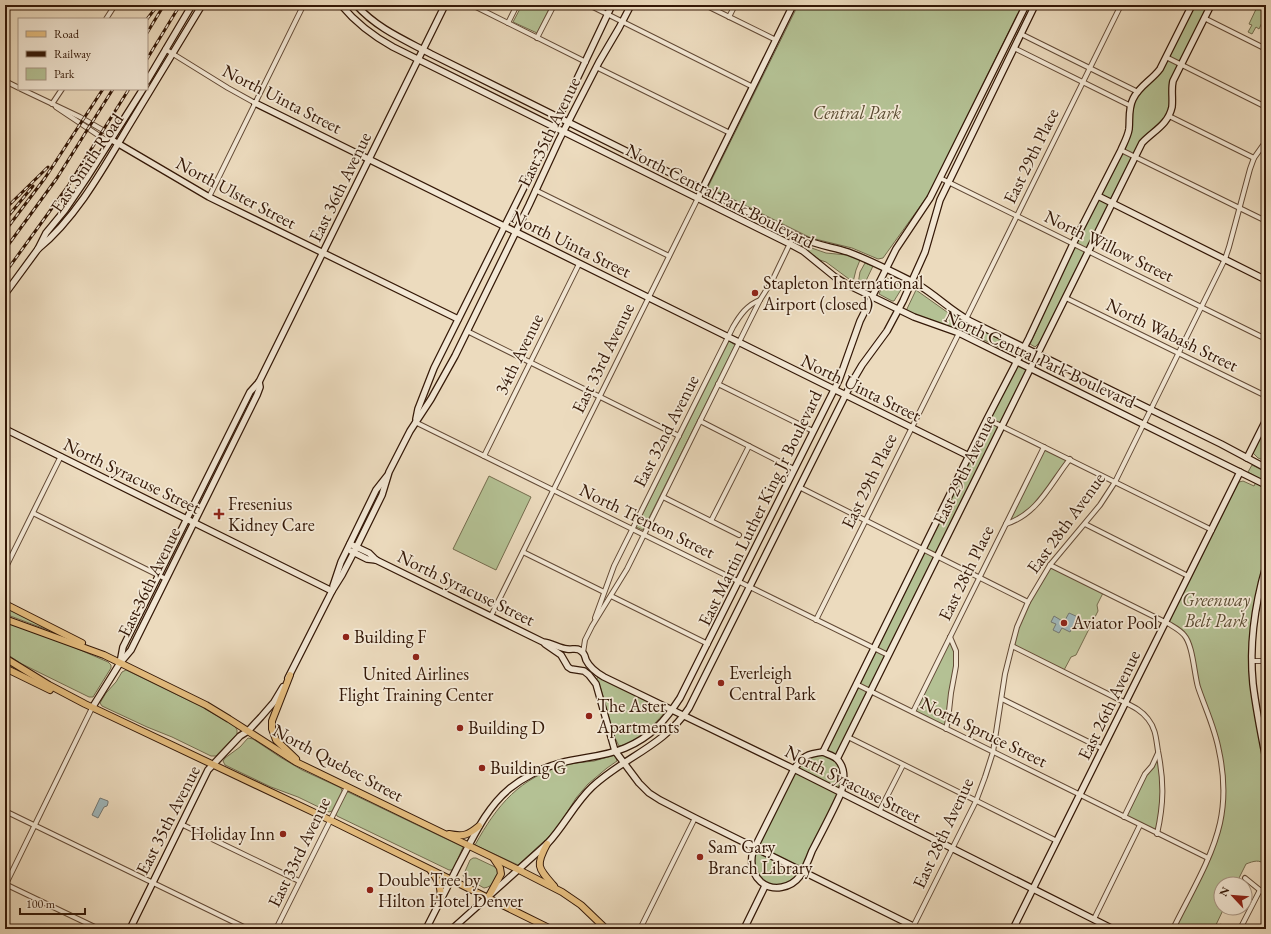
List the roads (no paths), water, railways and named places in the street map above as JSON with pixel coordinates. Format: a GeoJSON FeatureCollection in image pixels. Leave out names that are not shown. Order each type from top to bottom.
{"type":"FeatureCollection","features":[{"type":"Feature","properties":{"kind":"main road"},"geometry":{"type":"LineString","coordinates":[[5,604],[104,655]]}},
{"type":"Feature","properties":{"kind":"main road","name":"North Quebec Street"},"geometry":{"type":"LineString","coordinates":[[5,619],[104,655],[206,705],[303,766],[558,890],[581,905],[606,929]]}},
{"type":"Feature","properties":{"kind":"main road"},"geometry":{"type":"LineString","coordinates":[[5,658],[92,708],[330,820],[551,929]]}},
{"type":"Feature","properties":{"kind":"main road"},"geometry":{"type":"LineString","coordinates":[[5,668],[54,692],[64,693]]}},
{"type":"Feature","properties":{"kind":"main road"},"geometry":{"type":"LineString","coordinates":[[290,675],[272,721],[272,729],[276,740],[303,766]]}},
{"type":"Feature","properties":{"kind":"main road"},"geometry":{"type":"LineString","coordinates":[[439,832],[464,836],[480,826]]}},
{"type":"Feature","properties":{"kind":"main road"},"geometry":{"type":"LineString","coordinates":[[547,844],[540,858],[541,869],[544,875],[558,890]]}},
{"type":"Feature","properties":{"kind":"main road"},"geometry":{"type":"LineString","coordinates":[[488,897],[497,885],[501,874],[500,868],[493,858]]}},
{"type":"Feature","properties":{"kind":"main road"},"geometry":{"type":"LineString","coordinates":[[429,869],[437,878],[440,885],[440,901]]}},
{"type":"Feature","properties":{"kind":"street"},"geometry":{"type":"LineString","coordinates":[[107,18],[115,5]]}},
{"type":"Feature","properties":{"kind":"street"},"geometry":{"type":"LineString","coordinates":[[148,79],[192,5]]}},
{"type":"Feature","properties":{"kind":"street","name":"East Smith Road"},"geometry":{"type":"LineString","coordinates":[[38,249],[50,239],[71,216],[118,144],[202,5]]}},
{"type":"Feature","properties":{"kind":"street","name":"North Central Park Boulevard"},"geometry":{"type":"LineString","coordinates":[[341,5],[368,32],[393,47],[790,244],[803,251],[835,277],[848,285],[914,317],[959,333],[1266,485]]}},
{"type":"Feature","properties":{"kind":"street","name":"North Central Park Boulevard"},"geometry":{"type":"LineString","coordinates":[[356,5],[383,28],[423,50],[794,235],[816,244],[846,252],[886,269],[931,292],[948,307],[966,319],[1266,468]]}},
{"type":"Feature","properties":{"kind":"street","name":"East 36th Avenue"},"geometry":{"type":"LineString","coordinates":[[120,663],[123,647],[250,392],[259,382],[445,5]]}},
{"type":"Feature","properties":{"kind":"street"},"geometry":{"type":"LineString","coordinates":[[472,5],[586,62]]}},
{"type":"Feature","properties":{"kind":"street"},"geometry":{"type":"LineString","coordinates":[[508,23],[517,5]]}},
{"type":"Feature","properties":{"kind":"street"},"geometry":{"type":"LineString","coordinates":[[537,38],[554,5]]}},
{"type":"Feature","properties":{"kind":"street"},"geometry":{"type":"LineString","coordinates":[[589,5],[753,87]]}},
{"type":"Feature","properties":{"kind":"street","name":"East 35th Avenue"},"geometry":{"type":"LineString","coordinates":[[415,422],[418,409],[430,378],[586,62],[612,5]]}},
{"type":"Feature","properties":{"kind":"street","name":"East 35th Avenue"},"geometry":{"type":"LineString","coordinates":[[332,590],[338,570],[376,490],[389,472],[415,422],[424,411],[441,381],[516,232],[563,132],[596,67],[631,5]]}},
{"type":"Feature","properties":{"kind":"street"},"geometry":{"type":"LineString","coordinates":[[705,5],[776,40]]}},
{"type":"Feature","properties":{"kind":"street"},"geometry":{"type":"LineString","coordinates":[[729,17],[735,5]]}},
{"type":"Feature","properties":{"kind":"street","name":"East 33rd Avenue"},"geometry":{"type":"LineString","coordinates":[[491,616],[793,5]]}},
{"type":"Feature","properties":{"kind":"street","name":"East Martin Luther King Jr Boulevard"},"geometry":{"type":"LineString","coordinates":[[426,929],[480,826],[489,811],[501,797],[531,775],[560,763],[594,758],[616,752],[632,745],[647,736],[659,726],[672,710],[684,691],[708,644],[834,390],[846,363],[860,321],[896,249],[930,198],[1026,5]]}},
{"type":"Feature","properties":{"kind":"street","name":"East Martin Luther King Jr Boulevard"},"geometry":{"type":"LineString","coordinates":[[452,929],[547,844],[591,788],[624,763],[660,739],[684,716],[697,693],[858,370],[887,331],[899,310],[925,252],[937,208],[948,182],[1035,5]]}},
{"type":"Feature","properties":{"kind":"street","name":"East 29th Place"},"geometry":{"type":"LineString","coordinates":[[966,319],[1121,5]]}},
{"type":"Feature","properties":{"kind":"street","name":"East 29th Avenue"},"geometry":{"type":"LineString","coordinates":[[823,752],[987,419],[1024,348],[1073,244],[1121,150],[1128,134],[1129,112],[1131,106],[1138,92],[1157,73],[1192,5]]}},
{"type":"Feature","properties":{"kind":"street"},"geometry":{"type":"LineString","coordinates":[[1211,5],[1172,85],[1173,98],[1169,116],[1254,158]]}},
{"type":"Feature","properties":{"kind":"street"},"geometry":{"type":"LineString","coordinates":[[209,197],[302,8]]}},
{"type":"Feature","properties":{"kind":"street"},"geometry":{"type":"LineString","coordinates":[[1204,18],[1266,49]]}},
{"type":"Feature","properties":{"kind":"street"},"geometry":{"type":"LineString","coordinates":[[1021,34],[1138,92]]}},
{"type":"Feature","properties":{"kind":"street"},"geometry":{"type":"LineString","coordinates":[[1014,48],[1131,106]]}},
{"type":"Feature","properties":{"kind":"street","name":"North Uinta Street"},"geometry":{"type":"LineString","coordinates":[[165,49],[255,103],[969,456]]}},
{"type":"Feature","properties":{"kind":"street"},"geometry":{"type":"LineString","coordinates":[[1166,57],[1266,107]]}},
{"type":"Feature","properties":{"kind":"street"},"geometry":{"type":"LineString","coordinates":[[596,67],[730,133]]}},
{"type":"Feature","properties":{"kind":"street","name":"North Ulster Street"},"geometry":{"type":"LineString","coordinates":[[5,81],[18,87]]}},
{"type":"Feature","properties":{"kind":"street","name":"North Ulster Street"},"geometry":{"type":"LineString","coordinates":[[24,90],[88,121],[108,133],[112,140],[118,144],[209,197],[458,319]]}},
{"type":"Feature","properties":{"kind":"street"},"geometry":{"type":"LineString","coordinates":[[52,104],[61,90]]}},
{"type":"Feature","properties":{"kind":"street","name":"East Smith Road"},"geometry":{"type":"LineString","coordinates":[[5,294],[38,249],[46,233],[65,210],[112,140],[142,90]]}},
{"type":"Feature","properties":{"kind":"street","name":"East 29th Avenue"},"geometry":{"type":"LineString","coordinates":[[837,759],[1142,143],[1147,137],[1160,128],[1169,116]]}},
{"type":"Feature","properties":{"kind":"street","name":"East 28th Avenue"},"geometry":{"type":"LineString","coordinates":[[915,928],[976,801],[993,752],[1005,674],[1017,627],[1028,602],[1050,565],[1100,505],[1115,482],[1225,259],[1230,247],[1254,158],[1266,141]]}},
{"type":"Feature","properties":{"kind":"street"},"geometry":{"type":"LineString","coordinates":[[1121,150],[1266,221]]}},
{"type":"Feature","properties":{"kind":"street","name":"North Willow Street"},"geometry":{"type":"LineString","coordinates":[[940,178],[1266,339]]}},
{"type":"Feature","properties":{"kind":"street"},"geometry":{"type":"LineString","coordinates":[[535,190],[669,256]]}},
{"type":"Feature","properties":{"kind":"street"},"geometry":{"type":"LineString","coordinates":[[1098,196],[1266,280]]}},
{"type":"Feature","properties":{"kind":"street"},"geometry":{"type":"LineString","coordinates":[[760,300],[772,281],[794,235]]}},
{"type":"Feature","properties":{"kind":"street","name":"34th Avenue"},"geometry":{"type":"LineString","coordinates":[[484,456],[579,264]]}},
{"type":"Feature","properties":{"kind":"street","name":"North Wabash Street"},"geometry":{"type":"LineString","coordinates":[[1066,298],[1266,396]]}},
{"type":"Feature","properties":{"kind":"street","name":"East 32nd Avenue"},"geometry":{"type":"LineString","coordinates":[[592,626],[614,566],[728,337],[740,316],[753,303],[760,300]]}},
{"type":"Feature","properties":{"kind":"street","name":"East 32nd Avenue"},"geometry":{"type":"LineString","coordinates":[[583,653],[585,640],[592,626],[627,569],[760,300]]}},
{"type":"Feature","properties":{"kind":"street"},"geometry":{"type":"LineString","coordinates":[[467,331],[679,436]]}},
{"type":"Feature","properties":{"kind":"street","name":"East 29th Place"},"geometry":{"type":"LineString","coordinates":[[816,620],[959,333]]}},
{"type":"Feature","properties":{"kind":"street","name":"East 36th Avenue"},"geometry":{"type":"LineString","coordinates":[[5,885],[92,708],[120,663],[131,650],[257,396],[260,387],[259,382]]}},
{"type":"Feature","properties":{"kind":"street"},"geometry":{"type":"LineString","coordinates":[[718,384],[813,431]]}},
{"type":"Feature","properties":{"kind":"street"},"geometry":{"type":"LineString","coordinates":[[987,419],[1212,530]]}},
{"type":"Feature","properties":{"kind":"street"},"geometry":{"type":"LineString","coordinates":[[1247,458],[1266,420]]}},
{"type":"Feature","properties":{"kind":"street"},"geometry":{"type":"LineString","coordinates":[[700,421],[794,469]]}},
{"type":"Feature","properties":{"kind":"street","name":"North Trenton Street"},"geometry":{"type":"LineString","coordinates":[[415,422],[888,655]]}},
{"type":"Feature","properties":{"kind":"street","name":"North Syracuse Street"},"geometry":{"type":"LineString","coordinates":[[5,428],[332,590]]}},
{"type":"Feature","properties":{"kind":"street"},"geometry":{"type":"LineString","coordinates":[[711,521],[749,446]]}},
{"type":"Feature","properties":{"kind":"street","name":"East 28th Place"},"geometry":{"type":"LineString","coordinates":[[913,712],[1044,447]]}},
{"type":"Feature","properties":{"kind":"street"},"geometry":{"type":"LineString","coordinates":[[5,569],[61,456]]}},
{"type":"Feature","properties":{"kind":"street"},"geometry":{"type":"LineString","coordinates":[[1006,524],[1023,517],[1032,508],[1050,487],[1070,459]]}},
{"type":"Feature","properties":{"kind":"street","name":"East 35th Avenue"},"geometry":{"type":"LineString","coordinates":[[130,929],[201,783],[213,764],[240,736],[248,731],[274,702],[290,675],[332,590],[342,575],[382,495],[389,472]]}},
{"type":"Feature","properties":{"kind":"street","name":"East 26th Avenue"},"geometry":{"type":"LineString","coordinates":[[1013,929],[1240,472]]}},
{"type":"Feature","properties":{"kind":"street"},"geometry":{"type":"LineString","coordinates":[[799,487],[1028,602]]}},
{"type":"Feature","properties":{"kind":"street"},"geometry":{"type":"LineString","coordinates":[[663,497],[739,535]]}},
{"type":"Feature","properties":{"kind":"street"},"geometry":{"type":"LineString","coordinates":[[33,513],[166,578]]}},
{"type":"Feature","properties":{"kind":"street"},"geometry":{"type":"LineString","coordinates":[[1085,524],[1188,576]]}},
{"type":"Feature","properties":{"kind":"street","name":"North Syracuse Street"},"geometry":{"type":"LineString","coordinates":[[349,547],[367,559],[376,560],[543,642],[559,653],[565,660]]}},
{"type":"Feature","properties":{"kind":"street"},"geometry":{"type":"LineString","coordinates":[[523,552],[604,592]]}},
{"type":"Feature","properties":{"kind":"street"},"geometry":{"type":"LineString","coordinates":[[1050,565],[1166,622],[1183,634],[1189,643],[1198,686],[1214,727],[1219,752],[1222,781],[1222,811],[1218,830],[1208,858],[1173,929]]}},
{"type":"Feature","properties":{"kind":"street"},"geometry":{"type":"LineString","coordinates":[[1266,566],[1256,611],[1252,640],[1255,702],[1266,759]]}},
{"type":"Feature","properties":{"kind":"street"},"geometry":{"type":"LineString","coordinates":[[611,596],[708,644]]}},
{"type":"Feature","properties":{"kind":"street"},"geometry":{"type":"LineString","coordinates":[[946,729],[956,666],[956,652],[950,637]]}},
{"type":"Feature","properties":{"kind":"street","name":"East 32nd Avenue"},"geometry":{"type":"LineString","coordinates":[[574,649],[585,640]]}},
{"type":"Feature","properties":{"kind":"street","name":"North Syracuse Street"},"geometry":{"type":"LineString","coordinates":[[543,642],[548,642],[562,648],[574,649]]}},
{"type":"Feature","properties":{"kind":"street"},"geometry":{"type":"LineString","coordinates":[[1012,646],[1126,703],[1141,711],[1147,718],[1155,732],[1162,768],[1163,792],[1157,834]]}},
{"type":"Feature","properties":{"kind":"street"},"geometry":{"type":"LineString","coordinates":[[578,670],[583,666],[586,659],[583,653],[574,649],[566,654],[566,664],[570,669],[584,671],[596,684],[616,752],[639,783],[649,793],[695,818],[915,928]]}},
{"type":"Feature","properties":{"kind":"street","name":"North Syracuse Street"},"geometry":{"type":"LineString","coordinates":[[586,659],[592,668],[600,675],[794,769],[1113,929]]}},
{"type":"Feature","properties":{"kind":"street"},"geometry":{"type":"LineString","coordinates":[[1252,661],[1266,661]]}},
{"type":"Feature","properties":{"kind":"street","name":"North Spruce Street"},"geometry":{"type":"LineString","coordinates":[[856,684],[1208,858]]}},
{"type":"Feature","properties":{"kind":"street"},"geometry":{"type":"LineString","coordinates":[[1002,699],[1103,749]]}},
{"type":"Feature","properties":{"kind":"street"},"geometry":{"type":"LineString","coordinates":[[848,737],[1057,841]]}},
{"type":"Feature","properties":{"kind":"street"},"geometry":{"type":"LineString","coordinates":[[823,752],[837,759],[842,768],[844,782],[841,793],[803,871],[800,876],[788,885],[780,888],[766,886],[759,881],[754,873],[751,858],[794,769],[800,759],[810,753],[823,752]]}},
{"type":"Feature","properties":{"kind":"street"},"geometry":{"type":"LineString","coordinates":[[1124,817],[1145,774],[1152,766],[1158,752]]}},
{"type":"Feature","properties":{"kind":"street"},"geometry":{"type":"LineString","coordinates":[[880,812],[903,765]]}},
{"type":"Feature","properties":{"kind":"street","name":"East 33rd Avenue"},"geometry":{"type":"LineString","coordinates":[[276,929],[346,787]]}},
{"type":"Feature","properties":{"kind":"street"},"geometry":{"type":"LineString","coordinates":[[5,811],[248,929]]}},
{"type":"Feature","properties":{"kind":"street"},"geometry":{"type":"LineString","coordinates":[[640,929],[695,818]]}},
{"type":"Feature","properties":{"kind":"street"},"geometry":{"type":"LineString","coordinates":[[181,824],[300,881]]}},
{"type":"Feature","properties":{"kind":"street"},"geometry":{"type":"LineString","coordinates":[[1094,919],[1140,825]]}},
{"type":"Feature","properties":{"kind":"street"},"geometry":{"type":"LineString","coordinates":[[1253,884],[1266,895]]}},
{"type":"Feature","properties":{"kind":"street"},"geometry":{"type":"LineString","coordinates":[[5,885],[99,929]]}},
{"type":"Feature","properties":{"kind":"street"},"geometry":{"type":"LineString","coordinates":[[744,929],[766,886]]}},
{"type":"Feature","properties":{"kind":"street"},"geometry":{"type":"LineString","coordinates":[[1240,929],[1260,890]]}},
{"type":"Feature","properties":{"kind":"water","name":"Aviator Pool"},"geometry":{"type":"Polygon","coordinates":[[[1069,613],[1078,617],[1070,632],[1062,628],[1059,633],[1053,630],[1056,624],[1051,622],[1054,616],[1064,622],[1069,613]]]}},
{"type":"Feature","properties":{"kind":"water"},"geometry":{"type":"Polygon","coordinates":[[[100,798],[108,801],[108,803],[98,818],[92,815],[100,798]]]}},
{"type":"Feature","properties":{"kind":"railway"},"geometry":{"type":"LineString","coordinates":[[148,18],[158,5]]}},
{"type":"Feature","properties":{"kind":"railway"},"geometry":{"type":"LineString","coordinates":[[148,31],[164,5]]}},
{"type":"Feature","properties":{"kind":"railway"},"geometry":{"type":"LineString","coordinates":[[148,57],[180,5]]}},
{"type":"Feature","properties":{"kind":"railway"},"geometry":{"type":"LineString","coordinates":[[5,231],[45,178],[102,90]]}},
{"type":"Feature","properties":{"kind":"railway"},"geometry":{"type":"LineString","coordinates":[[6,248],[57,178],[112,90]]}},
{"type":"Feature","properties":{"kind":"railway"},"geometry":{"type":"LineString","coordinates":[[5,273],[68,186],[128,90]]}},
{"type":"Feature","properties":{"kind":"railway"},"geometry":{"type":"LineString","coordinates":[[5,209],[48,167]]}},
{"type":"Feature","properties":{"kind":"railway"},"geometry":{"type":"LineString","coordinates":[[5,220],[33,186]]}},
{"type":"Feature","properties":{"kind":"place","name":"Stapleton International Airport (closed)"},"geometry":{"type":"Point","coordinates":[755,293]}},
{"type":"Feature","properties":{"kind":"place","name":"Fresenius Kidney Care"},"geometry":{"type":"Point","coordinates":[219,514]}},
{"type":"Feature","properties":{"kind":"place","name":"Aviator Pool"},"geometry":{"type":"Point","coordinates":[1064,623]}},
{"type":"Feature","properties":{"kind":"place","name":"Building F"},"geometry":{"type":"Point","coordinates":[346,637]}},
{"type":"Feature","properties":{"kind":"place","name":"United Airlines Flight Training Center"},"geometry":{"type":"Point","coordinates":[416,657]}},
{"type":"Feature","properties":{"kind":"place","name":"Everleigh Central Park"},"geometry":{"type":"Point","coordinates":[721,683]}},
{"type":"Feature","properties":{"kind":"place","name":"The Aster Apartments"},"geometry":{"type":"Point","coordinates":[589,716]}},
{"type":"Feature","properties":{"kind":"place","name":"Building D"},"geometry":{"type":"Point","coordinates":[460,728]}},
{"type":"Feature","properties":{"kind":"place","name":"Building G"},"geometry":{"type":"Point","coordinates":[482,768]}},
{"type":"Feature","properties":{"kind":"place","name":"Holiday Inn"},"geometry":{"type":"Point","coordinates":[283,834]}},
{"type":"Feature","properties":{"kind":"place","name":"Sam Gary Branch Library"},"geometry":{"type":"Point","coordinates":[700,857]}},
{"type":"Feature","properties":{"kind":"place","name":"DoubleTree by Hilton Hotel Denver"},"geometry":{"type":"Point","coordinates":[370,890]}},
{"type":"Feature","properties":{"kind":"park label","name":"Central Park"},"geometry":{"type":"Point","coordinates":[857,113]}},
{"type":"Feature","properties":{"kind":"park label","name":"Greenway Belt Park"},"geometry":{"type":"Point","coordinates":[1216,610]}}]}
